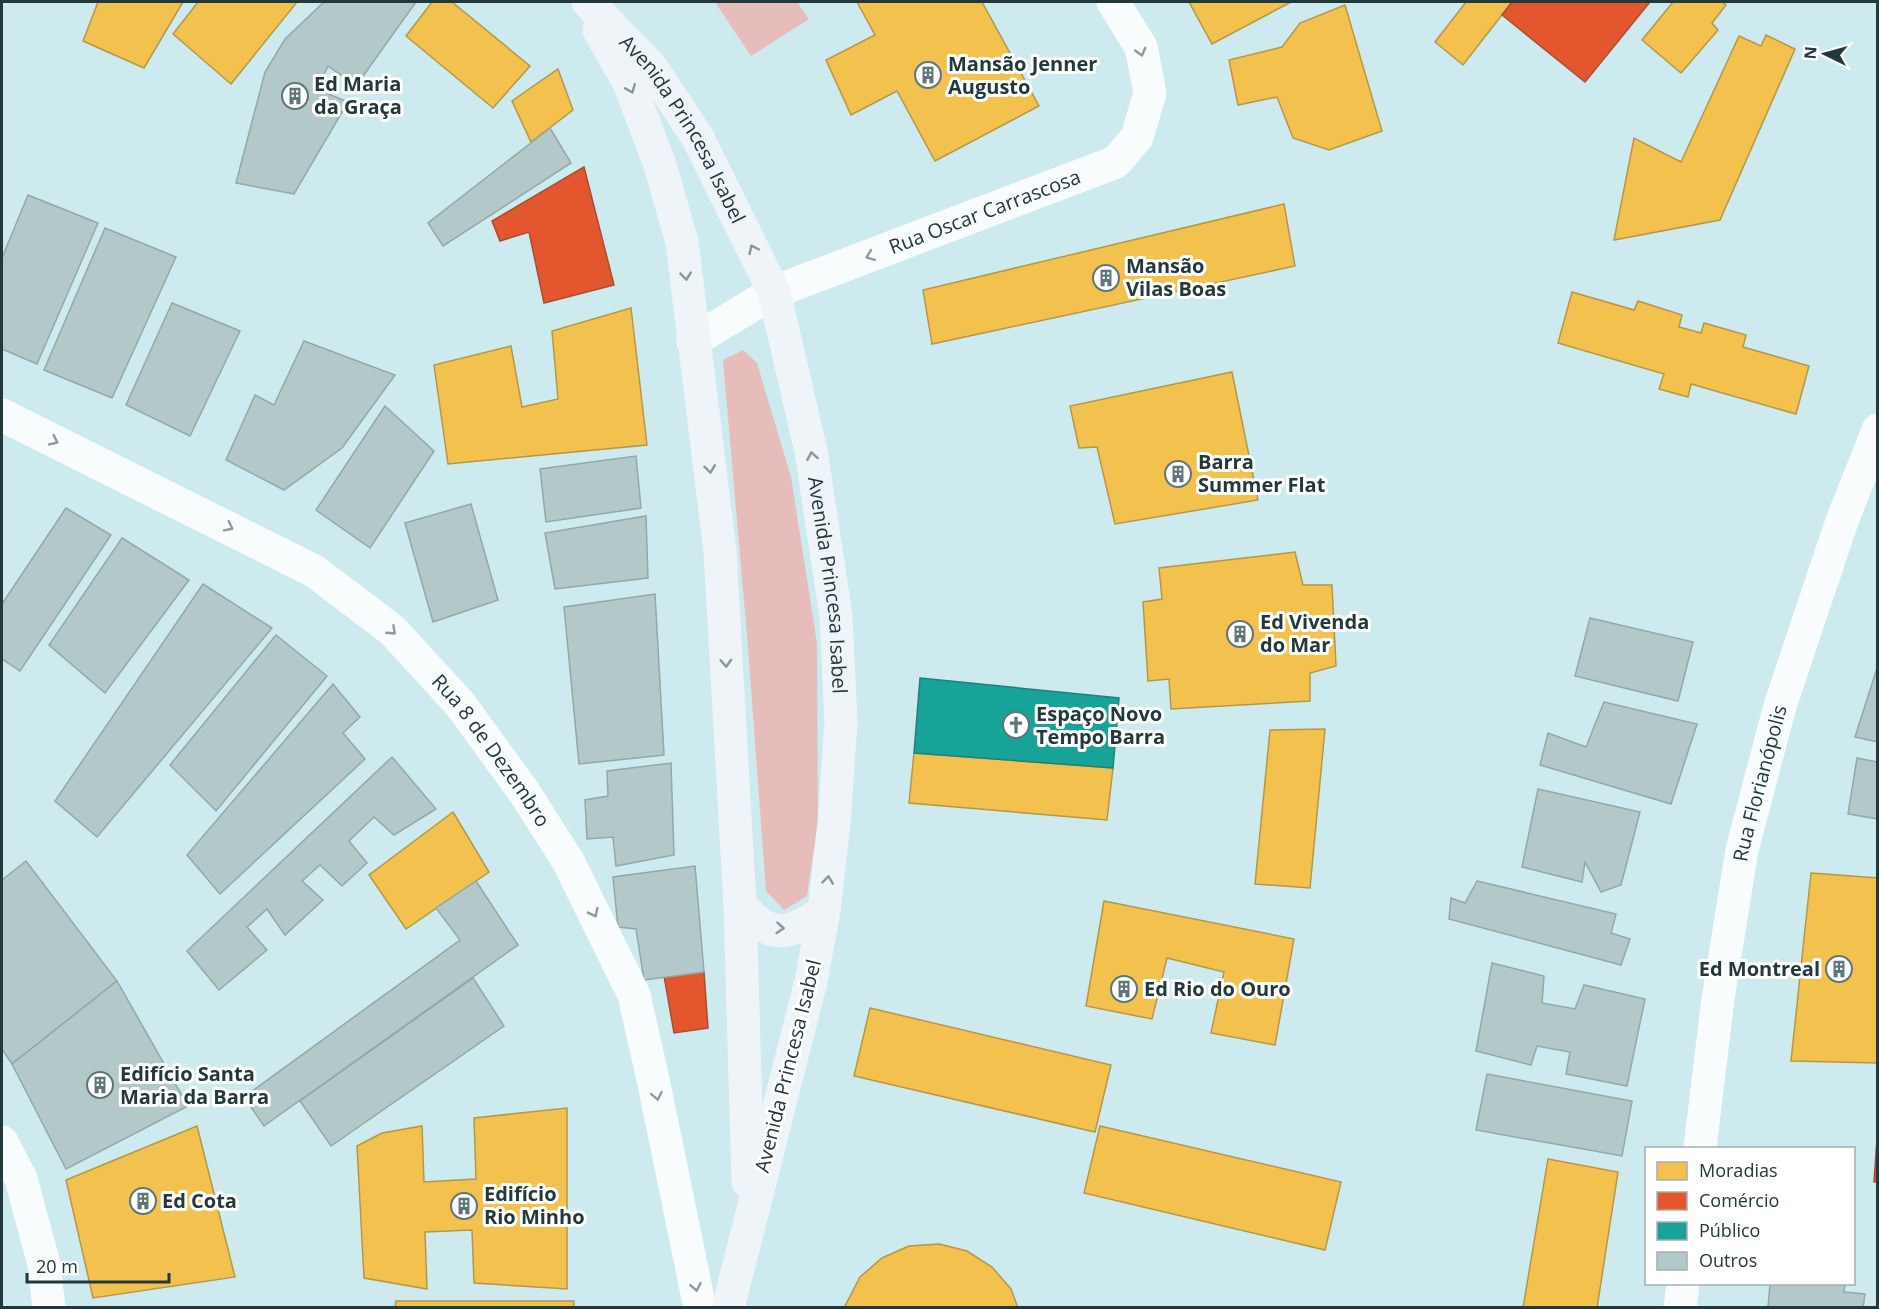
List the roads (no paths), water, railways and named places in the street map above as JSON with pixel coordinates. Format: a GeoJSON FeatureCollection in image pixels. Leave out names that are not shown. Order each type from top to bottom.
{"type":"FeatureCollection","features":[{"type":"Feature","properties":{"kind":"main road","name":"Avenida Princesa Isabel"},"geometry":{"type":"LineString","coordinates":[[582,2],[629,83],[660,165],[682,242],[720,551],[740,905],[749,1223]]}},
{"type":"Feature","properties":{"kind":"main road","name":"Avenida Princesa Isabel"},"geometry":{"type":"LineString","coordinates":[[588,2],[652,68],[698,138],[774,292],[811,451],[836,616],[841,722],[834,823],[824,911],[811,981],[728,1308]]}},
{"type":"Feature","properties":{"kind":"main road"},"geometry":{"type":"LineString","coordinates":[[740,905],[763,926],[783,931],[803,926],[824,911]]}},
{"type":"Feature","properties":{"kind":"street","name":"Rua Oscar Carrascosa"},"geometry":{"type":"LineString","coordinates":[[693,341],[774,292],[1116,162],[1137,137],[1150,93],[1141,47],[1113,2]]}},
{"type":"Feature","properties":{"kind":"street","name":"Rua 8 de Dezembro"},"geometry":{"type":"LineString","coordinates":[[2,415],[314,572],[392,630],[460,704],[524,792],[568,861],[634,995],[700,1308]]}},
{"type":"Feature","properties":{"kind":"street","name":"Rua Florianópolis"},"geometry":{"type":"LineString","coordinates":[[1700,1147],[1718,999],[1742,850],[1780,706],[1842,521],[1878,430]]}},
{"type":"Feature","properties":{"kind":"street"},"geometry":{"type":"LineString","coordinates":[[2,1142],[21,1179],[44,1264],[49,1308]]}},
{"type":"Feature","properties":{"kind":"street"},"geometry":{"type":"LineString","coordinates":[[1680,1308],[1683,1285]]}},
{"type":"Feature","properties":{"kind":"place","name":"Mansão Jenner Augusto"},"geometry":{"type":"Point","coordinates":[928,75]}},
{"type":"Feature","properties":{"kind":"place","name":"Ed Maria da Graça"},"geometry":{"type":"Point","coordinates":[295,96]}},
{"type":"Feature","properties":{"kind":"place","name":"Mansão Vilas Boas"},"geometry":{"type":"Point","coordinates":[1106,278]}},
{"type":"Feature","properties":{"kind":"place","name":"Barra Summer Flat"},"geometry":{"type":"Point","coordinates":[1178,474]}},
{"type":"Feature","properties":{"kind":"place","name":"Ed Vivenda do Mar"},"geometry":{"type":"Point","coordinates":[1240,634]}},
{"type":"Feature","properties":{"kind":"place","name":"Espaço Novo Tempo Barra"},"geometry":{"type":"Point","coordinates":[1016,725]}},
{"type":"Feature","properties":{"kind":"place","name":"Ed Montreal"},"geometry":{"type":"Point","coordinates":[1839,969]}},
{"type":"Feature","properties":{"kind":"place","name":"Ed Rio do Ouro"},"geometry":{"type":"Point","coordinates":[1124,989]}},
{"type":"Feature","properties":{"kind":"place","name":"Edifício Santa Maria da Barra"},"geometry":{"type":"Point","coordinates":[100,1085]}},
{"type":"Feature","properties":{"kind":"place","name":"Ed Cota"},"geometry":{"type":"Point","coordinates":[143,1201]}},
{"type":"Feature","properties":{"kind":"place","name":"Edifício Rio Minho"},"geometry":{"type":"Point","coordinates":[464,1206]}}]}
